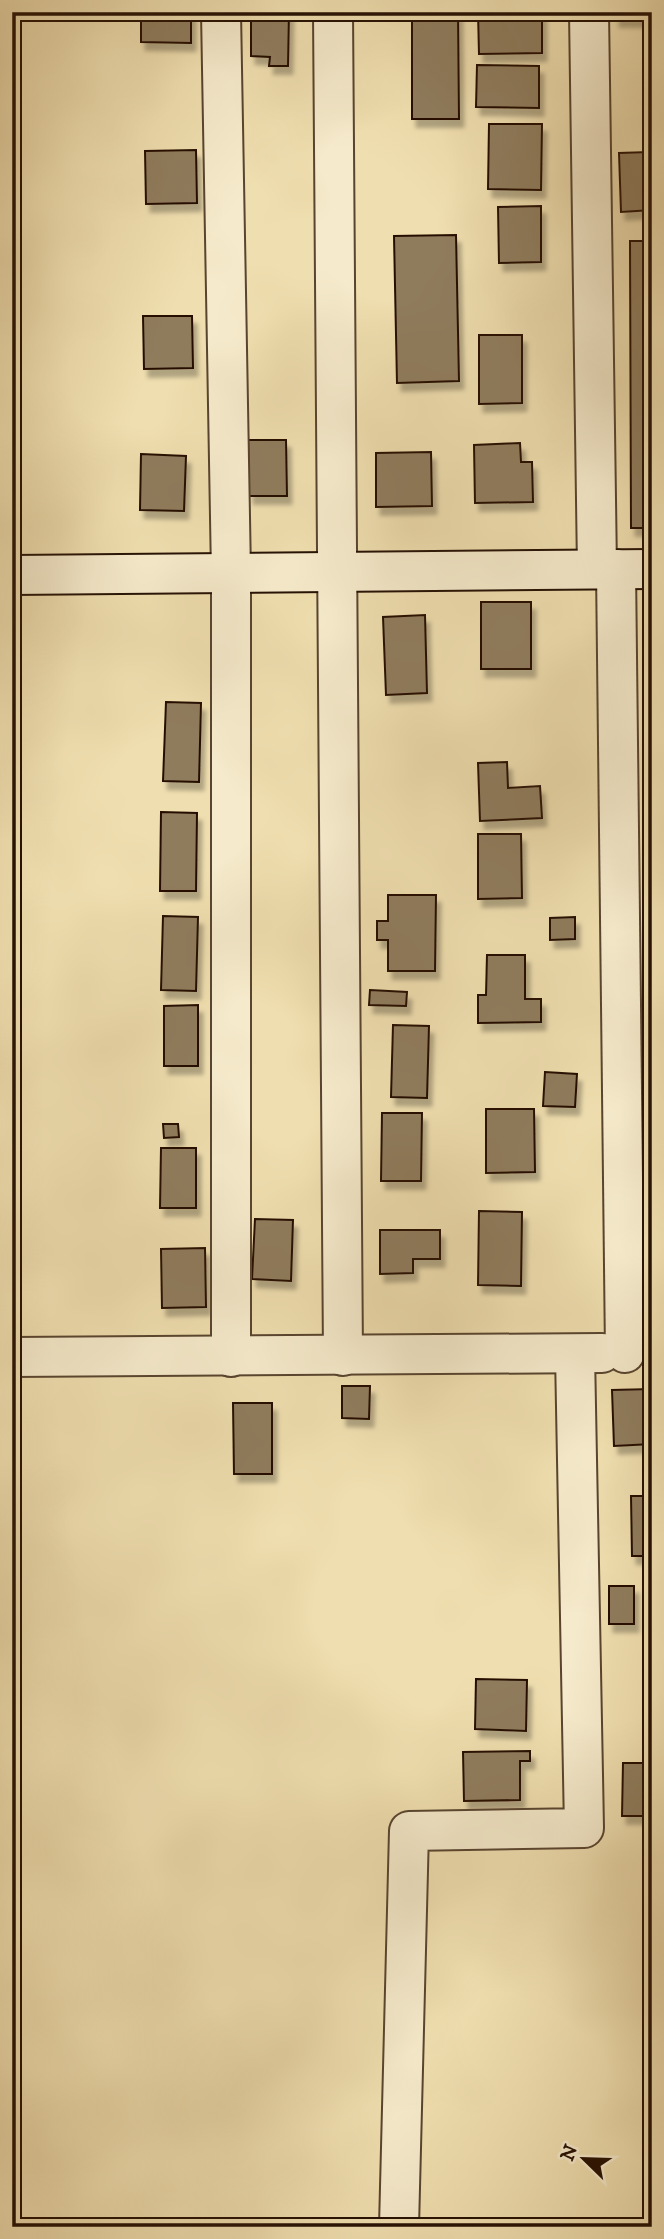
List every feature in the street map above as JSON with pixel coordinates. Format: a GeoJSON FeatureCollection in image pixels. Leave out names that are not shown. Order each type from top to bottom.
{"type":"FeatureCollection","features":[{"type":"Feature","properties":{"kind":"street"},"geometry":{"type":"LineString","coordinates":[[221,12],[231,573],[232,1357]]}},
{"type":"Feature","properties":{"kind":"street"},"geometry":{"type":"LineString","coordinates":[[333,12],[343,1356]]}},
{"type":"Feature","properties":{"kind":"street"},"geometry":{"type":"LineString","coordinates":[[12,1357],[638,1353],[622,569],[589,12]]}},
{"type":"Feature","properties":{"kind":"street"},"geometry":{"type":"LineString","coordinates":[[12,575],[622,569]]}},
{"type":"Feature","properties":{"kind":"street"},"geometry":{"type":"LineString","coordinates":[[399,2227],[409,1831],[584,1828],[575,1354]]}},
{"type":"Feature","properties":{"kind":"building"},"geometry":{"type":"Polygon","coordinates":[[[141,12],[191,12],[191,43],[141,42],[141,12]]]}},
{"type":"Feature","properties":{"kind":"building"},"geometry":{"type":"Polygon","coordinates":[[[251,12],[289,12],[288,66],[269,66],[270,57],[251,56],[251,12]]]}},
{"type":"Feature","properties":{"kind":"building"},"geometry":{"type":"Polygon","coordinates":[[[412,12],[458,12],[459,119],[412,119],[412,12]]]}},
{"type":"Feature","properties":{"kind":"building"},"geometry":{"type":"Polygon","coordinates":[[[478,12],[542,12],[542,53],[479,54],[478,12]]]}},
{"type":"Feature","properties":{"kind":"building"},"geometry":{"type":"Polygon","coordinates":[[[615,12],[652,12],[652,19],[615,19],[615,12]]]}},
{"type":"Feature","properties":{"kind":"building"},"geometry":{"type":"Polygon","coordinates":[[[477,65],[539,66],[539,108],[476,107],[477,65]]]}},
{"type":"Feature","properties":{"kind":"building"},"geometry":{"type":"Polygon","coordinates":[[[489,124],[542,124],[541,190],[488,189],[489,124]]]}},
{"type":"Feature","properties":{"kind":"building"},"geometry":{"type":"Polygon","coordinates":[[[196,150],[197,203],[146,204],[145,151],[196,150]]]}},
{"type":"Feature","properties":{"kind":"building"},"geometry":{"type":"Polygon","coordinates":[[[649,152],[652,210],[621,212],[619,153],[649,152]]]}},
{"type":"Feature","properties":{"kind":"building"},"geometry":{"type":"Polygon","coordinates":[[[541,206],[541,262],[499,263],[498,207],[541,206]]]}},
{"type":"Feature","properties":{"kind":"building"},"geometry":{"type":"Polygon","coordinates":[[[456,235],[459,381],[397,383],[394,236],[456,235]]]}},
{"type":"Feature","properties":{"kind":"building"},"geometry":{"type":"Polygon","coordinates":[[[630,241],[652,241],[652,528],[631,528],[630,241]]]}},
{"type":"Feature","properties":{"kind":"building"},"geometry":{"type":"Polygon","coordinates":[[[143,316],[192,316],[193,368],[144,369],[143,316]]]}},
{"type":"Feature","properties":{"kind":"building"},"geometry":{"type":"Polygon","coordinates":[[[479,335],[522,335],[522,403],[479,404],[479,335]]]}},
{"type":"Feature","properties":{"kind":"building"},"geometry":{"type":"Polygon","coordinates":[[[248,440],[286,440],[287,496],[249,496],[248,440]]]}},
{"type":"Feature","properties":{"kind":"building"},"geometry":{"type":"Polygon","coordinates":[[[520,443],[521,462],[532,462],[533,502],[475,503],[474,445],[520,443]]]}},
{"type":"Feature","properties":{"kind":"building"},"geometry":{"type":"Polygon","coordinates":[[[431,452],[432,506],[376,507],[376,453],[431,452]]]}},
{"type":"Feature","properties":{"kind":"building"},"geometry":{"type":"Polygon","coordinates":[[[141,454],[186,456],[184,511],[140,510],[141,454]]]}},
{"type":"Feature","properties":{"kind":"building"},"geometry":{"type":"Polygon","coordinates":[[[481,602],[531,602],[531,669],[481,669],[481,602]]]}},
{"type":"Feature","properties":{"kind":"building"},"geometry":{"type":"Polygon","coordinates":[[[425,615],[427,693],[386,695],[383,617],[425,615]]]}},
{"type":"Feature","properties":{"kind":"building"},"geometry":{"type":"Polygon","coordinates":[[[166,702],[201,703],[199,782],[163,781],[166,702]]]}},
{"type":"Feature","properties":{"kind":"building"},"geometry":{"type":"Polygon","coordinates":[[[507,762],[508,788],[540,786],[542,818],[480,821],[478,763],[507,762]]]}},
{"type":"Feature","properties":{"kind":"building"},"geometry":{"type":"Polygon","coordinates":[[[161,812],[197,813],[196,891],[160,891],[161,812]]]}},
{"type":"Feature","properties":{"kind":"building"},"geometry":{"type":"Polygon","coordinates":[[[478,834],[521,834],[522,898],[478,899],[478,834]]]}},
{"type":"Feature","properties":{"kind":"building"},"geometry":{"type":"Polygon","coordinates":[[[388,895],[436,895],[435,971],[388,971],[388,940],[377,940],[377,921],[388,921],[388,895]]]}},
{"type":"Feature","properties":{"kind":"building"},"geometry":{"type":"Polygon","coordinates":[[[163,916],[198,917],[196,991],[161,990],[163,916]]]}},
{"type":"Feature","properties":{"kind":"building"},"geometry":{"type":"Polygon","coordinates":[[[575,917],[575,939],[550,940],[550,918],[575,917]]]}},
{"type":"Feature","properties":{"kind":"building"},"geometry":{"type":"Polygon","coordinates":[[[487,955],[525,955],[525,999],[541,999],[541,1022],[478,1023],[478,995],[486,995],[487,955]]]}},
{"type":"Feature","properties":{"kind":"building"},"geometry":{"type":"Polygon","coordinates":[[[370,990],[407,992],[406,1006],[369,1005],[370,990]]]}},
{"type":"Feature","properties":{"kind":"building"},"geometry":{"type":"Polygon","coordinates":[[[198,1005],[198,1066],[164,1066],[164,1006],[198,1005]]]}},
{"type":"Feature","properties":{"kind":"building"},"geometry":{"type":"Polygon","coordinates":[[[393,1025],[429,1026],[427,1098],[391,1097],[393,1025]]]}},
{"type":"Feature","properties":{"kind":"building"},"geometry":{"type":"Polygon","coordinates":[[[545,1072],[577,1074],[575,1107],[543,1106],[545,1072]]]}},
{"type":"Feature","properties":{"kind":"building"},"geometry":{"type":"Polygon","coordinates":[[[486,1109],[534,1109],[535,1172],[486,1173],[486,1109]]]}},
{"type":"Feature","properties":{"kind":"building"},"geometry":{"type":"Polygon","coordinates":[[[382,1113],[422,1113],[421,1181],[381,1181],[382,1113]]]}},
{"type":"Feature","properties":{"kind":"building"},"geometry":{"type":"Polygon","coordinates":[[[163,1124],[178,1124],[179,1137],[164,1138],[163,1124]]]}},
{"type":"Feature","properties":{"kind":"building"},"geometry":{"type":"Polygon","coordinates":[[[161,1148],[196,1148],[196,1208],[160,1208],[161,1148]]]}},
{"type":"Feature","properties":{"kind":"building"},"geometry":{"type":"Polygon","coordinates":[[[479,1211],[522,1212],[521,1286],[478,1285],[479,1211]]]}},
{"type":"Feature","properties":{"kind":"building"},"geometry":{"type":"Polygon","coordinates":[[[255,1219],[293,1220],[291,1281],[252,1279],[255,1219]]]}},
{"type":"Feature","properties":{"kind":"building"},"geometry":{"type":"Polygon","coordinates":[[[380,1230],[440,1230],[440,1259],[413,1259],[413,1273],[380,1274],[380,1230]]]}},
{"type":"Feature","properties":{"kind":"building"},"geometry":{"type":"Polygon","coordinates":[[[205,1248],[206,1307],[162,1308],[161,1249],[205,1248]]]}},
{"type":"Feature","properties":{"kind":"building"},"geometry":{"type":"Polygon","coordinates":[[[342,1386],[370,1386],[369,1419],[342,1418],[342,1386]]]}},
{"type":"Feature","properties":{"kind":"building"},"geometry":{"type":"Polygon","coordinates":[[[652,1389],[652,1444],[614,1446],[612,1390],[652,1389]]]}},
{"type":"Feature","properties":{"kind":"building"},"geometry":{"type":"Polygon","coordinates":[[[233,1403],[272,1403],[272,1474],[234,1474],[233,1403]]]}},
{"type":"Feature","properties":{"kind":"building"},"geometry":{"type":"Polygon","coordinates":[[[631,1496],[652,1496],[652,1556],[632,1556],[631,1496]]]}},
{"type":"Feature","properties":{"kind":"building"},"geometry":{"type":"Polygon","coordinates":[[[609,1586],[634,1586],[634,1624],[609,1624],[609,1586]]]}},
{"type":"Feature","properties":{"kind":"building"},"geometry":{"type":"Polygon","coordinates":[[[476,1679],[527,1680],[526,1731],[475,1729],[476,1679]]]}},
{"type":"Feature","properties":{"kind":"building"},"geometry":{"type":"Polygon","coordinates":[[[530,1751],[530,1761],[520,1761],[520,1800],[464,1801],[463,1752],[530,1751]]]}},
{"type":"Feature","properties":{"kind":"building"},"geometry":{"type":"Polygon","coordinates":[[[623,1763],[652,1763],[652,1816],[622,1816],[623,1763]]]}}]}
